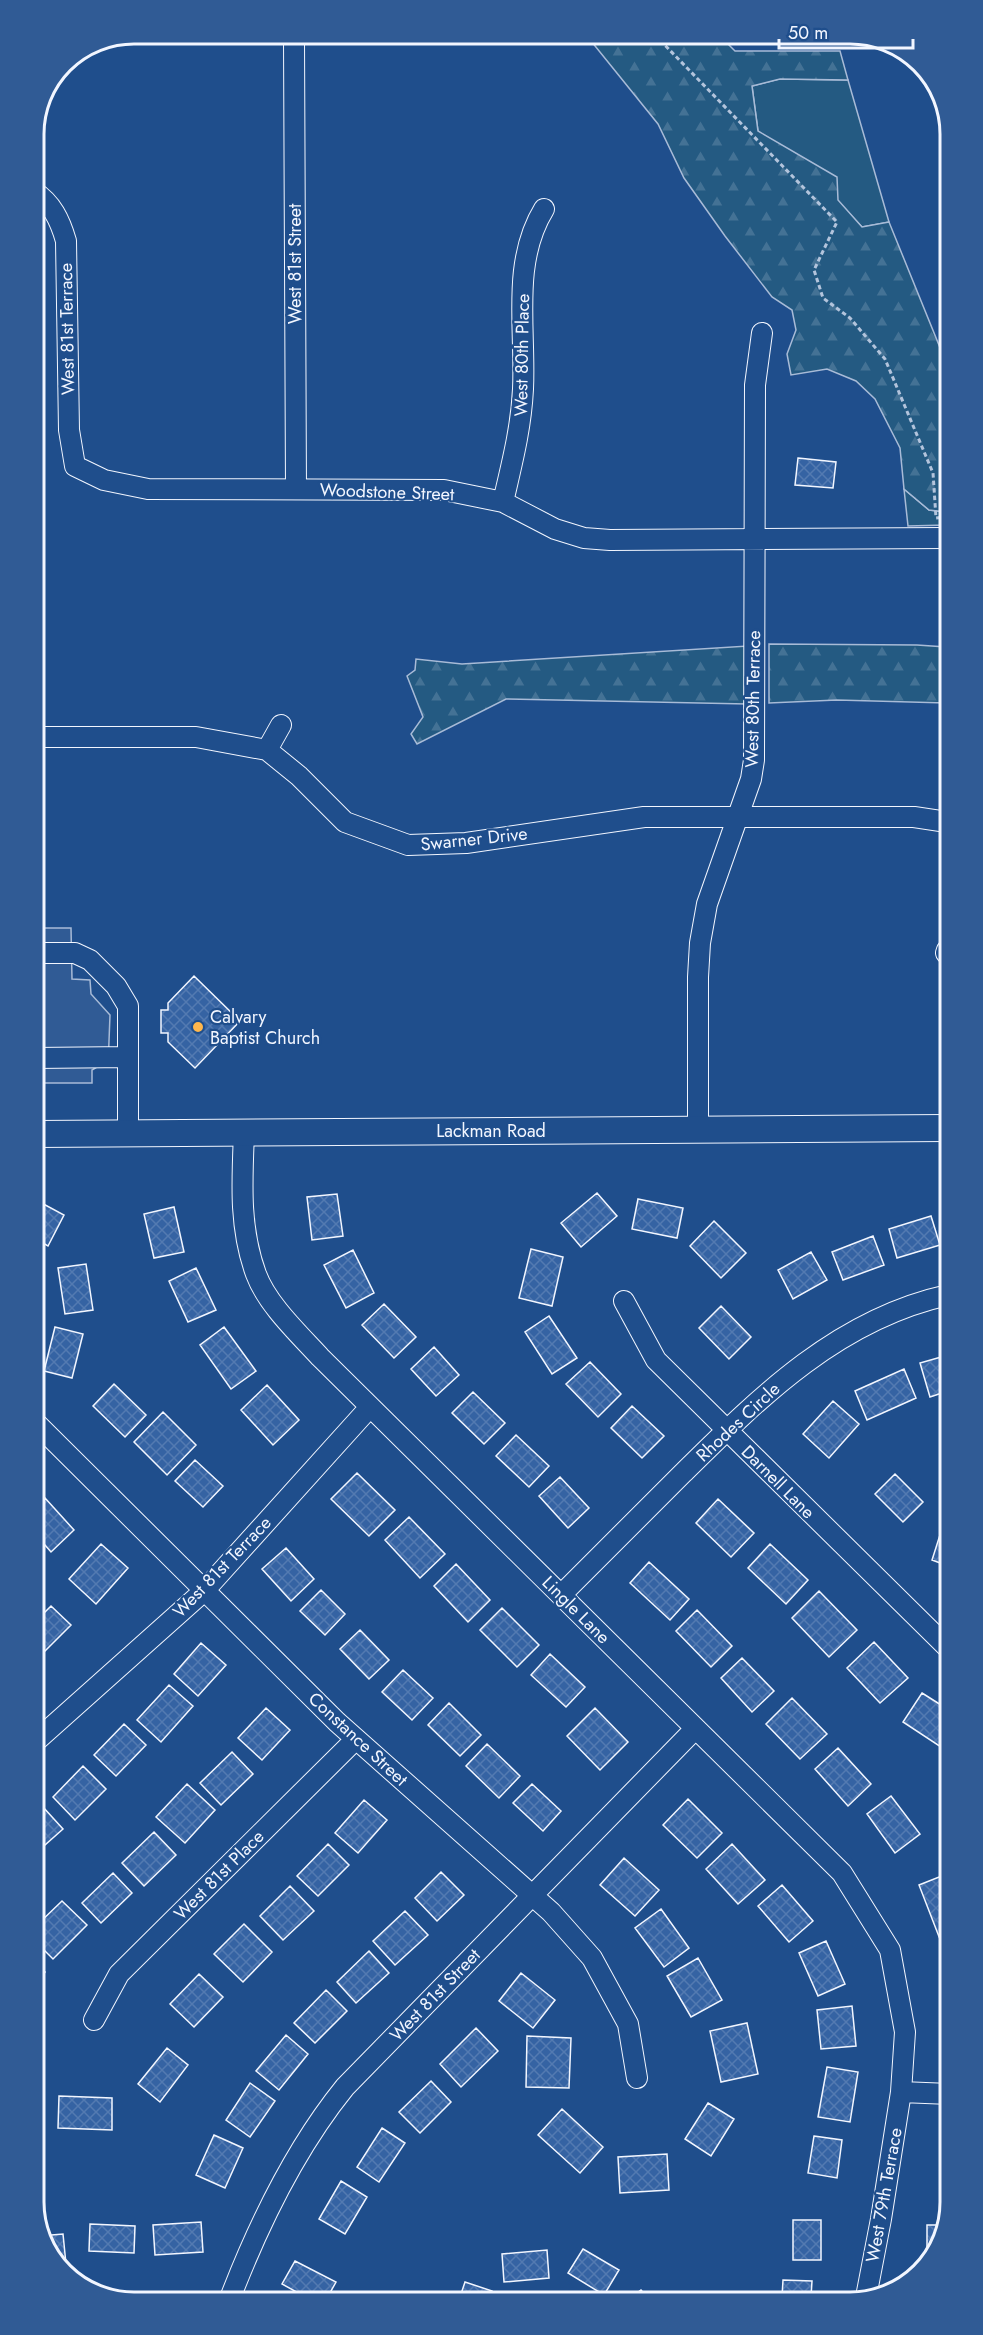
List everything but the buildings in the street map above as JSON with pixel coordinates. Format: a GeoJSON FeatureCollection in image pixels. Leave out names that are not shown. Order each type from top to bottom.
{"type":"FeatureCollection","features":[{"type":"Feature","properties":{"kind":"main road","name":"Lackman Road"},"geometry":{"type":"LineString","coordinates":[[44,1134],[940,1128]]}},
{"type":"Feature","properties":{"kind":"street","name":"West 81st Street"},"geometry":{"type":"LineString","coordinates":[[294,44],[296,489]]}},
{"type":"Feature","properties":{"kind":"street","name":"West 81st Terrace"},"geometry":{"type":"LineString","coordinates":[[44,201],[59,218],[66,241],[69,419],[75,466]]}},
{"type":"Feature","properties":{"kind":"street","name":"West 80th Place"},"geometry":{"type":"LineString","coordinates":[[503,502],[520,429],[523,386],[524,267],[533,227],[544,209]]}},
{"type":"Feature","properties":{"kind":"street","name":"West 80th Terrace"},"geometry":{"type":"LineString","coordinates":[[698,1130],[700,943],[707,904],[751,779],[754,760],[755,385],[762,333]]}},
{"type":"Feature","properties":{"kind":"street","name":"Woodstone Street"},"geometry":{"type":"LineString","coordinates":[[75,466],[104,480],[148,489],[444,490],[503,502],[555,529],[584,538],[610,540],[940,538]]}},
{"type":"Feature","properties":{"kind":"street"},"geometry":{"type":"LineString","coordinates":[[267,750],[281,725]]}},
{"type":"Feature","properties":{"kind":"street","name":"Swarner Drive"},"geometry":{"type":"LineString","coordinates":[[44,737],[196,737],[267,750],[299,776],[345,822],[408,845],[466,843],[644,817],[914,817],[940,821]]}},
{"type":"Feature","properties":{"kind":"street"},"geometry":{"type":"LineString","coordinates":[[44,953],[75,953],[90,960],[116,986],[128,1006],[128,1134]]}},
{"type":"Feature","properties":{"kind":"street"},"geometry":{"type":"LineString","coordinates":[[44,1058],[128,1057]]}},
{"type":"Feature","properties":{"kind":"street","name":"Lingle Lane"},"geometry":{"type":"LineString","coordinates":[[244,1133],[243,1226],[256,1275],[278,1310],[320,1357],[370,1407],[842,1873],[890,1950],[905,2032],[901,2092]]}},
{"type":"Feature","properties":{"kind":"street","name":"Rhodes Circle"},"geometry":{"type":"LineString","coordinates":[[561,1595],[726,1430],[789,1376],[839,1339],[879,1317],[940,1297]]}},
{"type":"Feature","properties":{"kind":"street","name":"Darnell Lane"},"geometry":{"type":"LineString","coordinates":[[624,1301],[656,1360],[940,1640]]}},
{"type":"Feature","properties":{"kind":"street","name":"West 81st Terrace"},"geometry":{"type":"LineString","coordinates":[[44,1734],[204,1591],[370,1407]]}},
{"type":"Feature","properties":{"kind":"street","name":"Constance Street"},"geometry":{"type":"LineString","coordinates":[[44,1431],[356,1739],[551,1912],[592,1959],[628,2024],[637,2078]]}},
{"type":"Feature","properties":{"kind":"street","name":"West 81st Street"},"geometry":{"type":"LineString","coordinates":[[233,2291],[269,2209],[318,2120],[345,2087],[695,1728]]}},
{"type":"Feature","properties":{"kind":"street","name":"West 81st Place"},"geometry":{"type":"LineString","coordinates":[[94,2020],[119,1974],[356,1739]]}},
{"type":"Feature","properties":{"kind":"street"},"geometry":{"type":"LineString","coordinates":[[901,2092],[940,2094]]}},
{"type":"Feature","properties":{"kind":"street","name":"West 79th Terrace"},"geometry":{"type":"LineString","coordinates":[[867,2290],[901,2092]]}},
{"type":"Feature","properties":{"kind":"path"},"geometry":{"type":"LineString","coordinates":[[664,44],[837,222],[813,270],[823,298],[850,318],[885,359],[933,473],[936,518],[940,518]]}},
{"type":"Feature","properties":{"kind":"green space"},"geometry":{"type":"Polygon","coordinates":[[[593,44],[728,44],[735,51],[840,51],[848,80],[780,79],[752,86],[758,131],[837,177],[838,200],[862,227],[889,222],[940,348],[940,511],[929,510],[904,489],[900,448],[875,399],[856,381],[827,369],[791,375],[787,354],[796,330],[792,310],[772,297],[725,236],[684,178],[658,124],[593,44]]]}},
{"type":"Feature","properties":{"kind":"green space"},"geometry":{"type":"Polygon","coordinates":[[[779,79],[848,80],[889,222],[862,227],[837,200],[758,131],[752,86],[779,79]]]}},
{"type":"Feature","properties":{"kind":"green space"},"geometry":{"type":"Polygon","coordinates":[[[904,489],[929,510],[940,511],[940,525],[908,526],[904,489]]]}},
{"type":"Feature","properties":{"kind":"green space"},"geometry":{"type":"Polygon","coordinates":[[[769,644],[940,647],[940,703],[837,700],[769,703],[769,644]]]}},
{"type":"Feature","properties":{"kind":"green space"},"geometry":{"type":"Polygon","coordinates":[[[748,646],[747,704],[506,699],[417,744],[411,734],[423,717],[407,676],[415,670],[416,659],[462,664],[748,646]]]}},
{"type":"Feature","properties":{"kind":"shaded area"},"geometry":{"type":"Polygon","coordinates":[[[44,928],[71,928],[72,979],[90,980],[91,994],[110,1015],[108,1067],[97,1067],[92,1070],[92,1083],[44,1083],[44,928]]]}},
{"type":"Feature","properties":{"kind":"place","name":"Calvary Baptist Church"},"geometry":{"type":"Point","coordinates":[198,1027]}}]}
